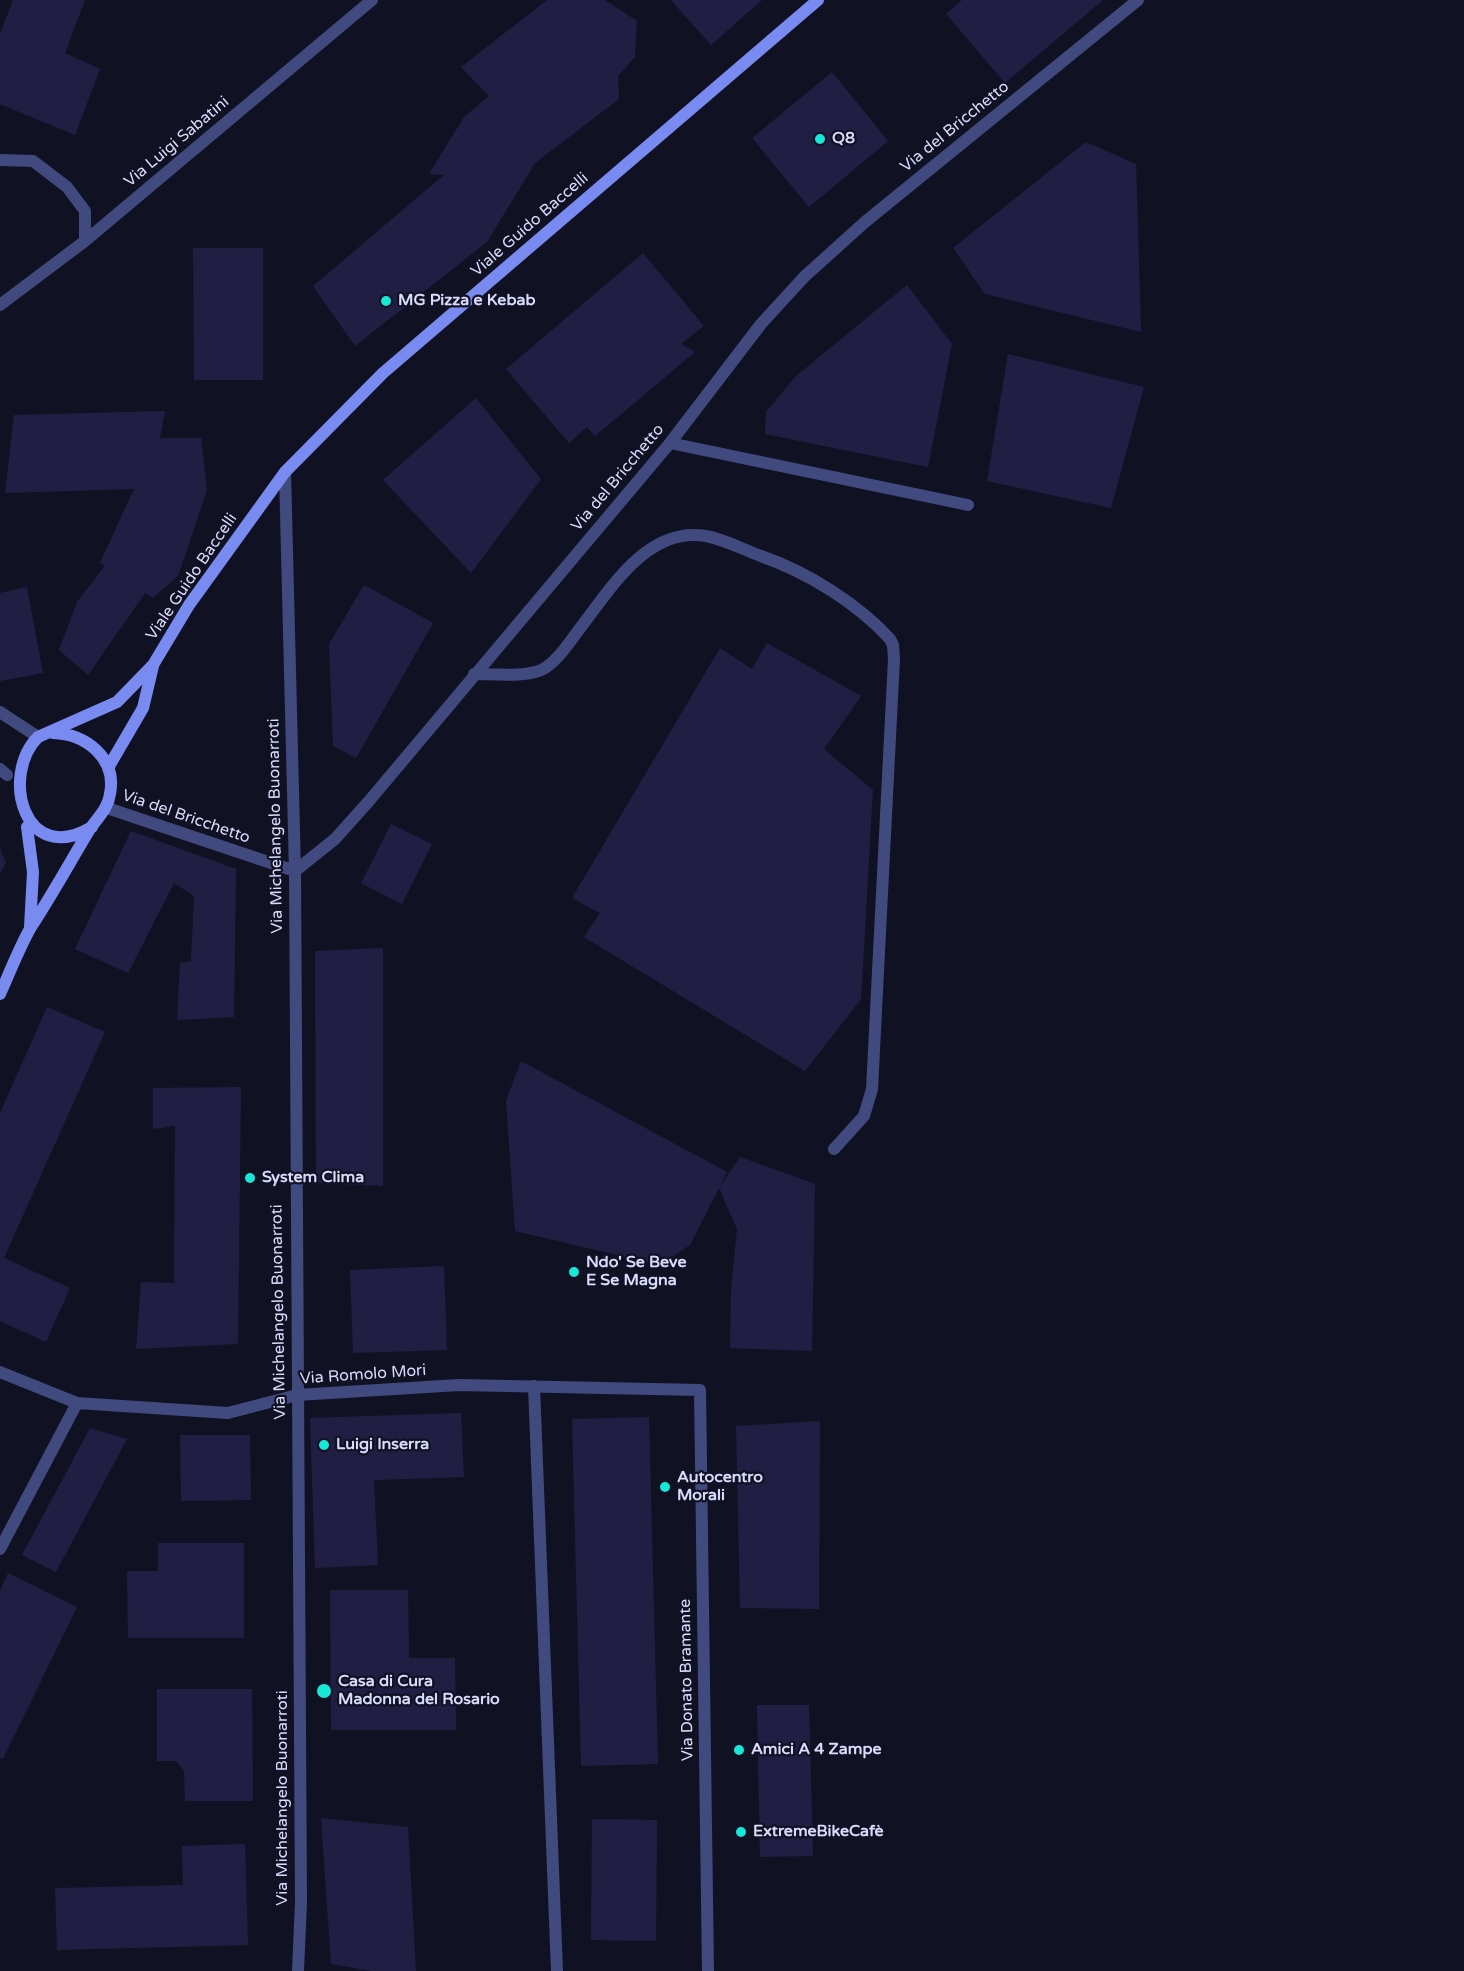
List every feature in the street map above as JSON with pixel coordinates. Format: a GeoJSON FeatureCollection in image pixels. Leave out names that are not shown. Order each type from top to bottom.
{"type":"FeatureCollection","features":[{"type":"Feature","properties":{"kind":"main road","name":"Viale Guido Baccelli"},"geometry":{"type":"LineString","coordinates":[[30,930],[33,872],[27,827],[18,818],[5,780],[17,754],[38,737],[52,733],[117,702],[153,665],[189,605],[285,472],[383,373],[818,0]]}},
{"type":"Feature","properties":{"kind":"main road","name":"Viale Guido Baccelli"},"geometry":{"type":"LineString","coordinates":[[108,768],[143,708],[153,665]]}},
{"type":"Feature","properties":{"kind":"main road","name":"Viale Guido Baccelli"},"geometry":{"type":"LineString","coordinates":[[0,994],[30,930],[92,827],[106,808],[111,793],[108,768],[100,753],[78,737],[52,733]]}},
{"type":"Feature","properties":{"kind":"main road"},"geometry":{"type":"LineString","coordinates":[[27,827],[53,838],[80,834],[92,827]]}},
{"type":"Feature","properties":{"kind":"street","name":"Via Luigi Sabatini"},"geometry":{"type":"LineString","coordinates":[[0,305],[85,241],[372,0]]}},
{"type":"Feature","properties":{"kind":"street","name":"Via del Bricchetto"},"geometry":{"type":"LineString","coordinates":[[106,808],[295,871],[345,828],[670,443],[761,324],[804,277],[865,222],[1138,0]]}},
{"type":"Feature","properties":{"kind":"street"},"geometry":{"type":"LineString","coordinates":[[0,160],[33,161],[68,187],[84,211],[85,241]]}},
{"type":"Feature","properties":{"kind":"street"},"geometry":{"type":"LineString","coordinates":[[670,443],[969,505]]}},
{"type":"Feature","properties":{"kind":"street","name":"Via Michelangelo Buonarroti"},"geometry":{"type":"LineString","coordinates":[[285,472],[295,871],[301,1902],[298,1971]]}},
{"type":"Feature","properties":{"kind":"street"},"geometry":{"type":"LineString","coordinates":[[474,674],[513,675],[544,669],[562,652],[606,592],[653,546],[675,537],[703,536],[731,542],[774,561],[820,584],[855,607],[890,639],[894,659],[872,1089],[864,1116],[834,1149]]}},
{"type":"Feature","properties":{"kind":"street"},"geometry":{"type":"LineString","coordinates":[[0,712],[38,737]]}},
{"type":"Feature","properties":{"kind":"street","name":"Via Romolo Mori"},"geometry":{"type":"LineString","coordinates":[[0,1372],[77,1403],[228,1413],[297,1395],[459,1385],[700,1389]]}},
{"type":"Feature","properties":{"kind":"street"},"geometry":{"type":"LineString","coordinates":[[534,1386],[557,1971]]}},
{"type":"Feature","properties":{"kind":"street","name":"Via Donato Bramante"},"geometry":{"type":"LineString","coordinates":[[700,1389],[708,1971]]}},
{"type":"Feature","properties":{"kind":"street"},"geometry":{"type":"LineString","coordinates":[[0,1549],[77,1403]]}},
{"type":"Feature","properties":{"kind":"building"},"geometry":{"type":"Polygon","coordinates":[[[13,0],[85,0],[65,53],[100,69],[75,135],[0,104],[0,34],[13,0]]]}},
{"type":"Feature","properties":{"kind":"building"},"geometry":{"type":"Polygon","coordinates":[[[547,0],[605,0],[637,21],[635,57],[618,76],[619,99],[535,163],[487,242],[355,346],[313,286],[444,175],[429,174],[464,117],[489,96],[461,67],[547,0]]]}},
{"type":"Feature","properties":{"kind":"building"},"geometry":{"type":"Polygon","coordinates":[[[671,0],[762,0],[711,45],[671,0]]]}},
{"type":"Feature","properties":{"kind":"building"},"geometry":{"type":"Polygon","coordinates":[[[962,0],[1103,0],[1005,83],[946,14],[962,0]]]}},
{"type":"Feature","properties":{"kind":"building","name":"Q8"},"geometry":{"type":"Polygon","coordinates":[[[832,72],[888,141],[809,207],[752,138],[832,72]]]}},
{"type":"Feature","properties":{"kind":"building"},"geometry":{"type":"Polygon","coordinates":[[[1086,142],[1136,164],[1141,332],[985,294],[953,248],[1086,142]]]}},
{"type":"Feature","properties":{"kind":"building"},"geometry":{"type":"Polygon","coordinates":[[[193,248],[263,248],[263,380],[194,380],[193,248]]]}},
{"type":"Feature","properties":{"kind":"building"},"geometry":{"type":"Polygon","coordinates":[[[643,253],[704,326],[681,344],[695,352],[595,436],[587,427],[569,443],[506,369],[643,253]]]}},
{"type":"Feature","properties":{"kind":"building"},"geometry":{"type":"Polygon","coordinates":[[[907,285],[952,344],[928,467],[765,434],[766,412],[796,376],[907,285]]]}},
{"type":"Feature","properties":{"kind":"building"},"geometry":{"type":"Polygon","coordinates":[[[1008,354],[1144,387],[1111,508],[987,481],[1008,354]]]}},
{"type":"Feature","properties":{"kind":"building"},"geometry":{"type":"Polygon","coordinates":[[[476,398],[541,479],[471,573],[383,480],[476,398]]]}},
{"type":"Feature","properties":{"kind":"building"},"geometry":{"type":"Polygon","coordinates":[[[165,411],[160,438],[201,438],[207,490],[178,576],[153,598],[145,593],[88,675],[59,650],[77,602],[105,566],[100,563],[134,489],[5,493],[14,415],[165,411]]]}},
{"type":"Feature","properties":{"kind":"building"},"geometry":{"type":"Polygon","coordinates":[[[364,585],[433,623],[356,758],[333,746],[329,644],[364,585]]]}},
{"type":"Feature","properties":{"kind":"building"},"geometry":{"type":"Polygon","coordinates":[[[27,587],[43,673],[0,681],[0,593],[27,587]]]}},
{"type":"Feature","properties":{"kind":"building"},"geometry":{"type":"Polygon","coordinates":[[[767,643],[861,696],[824,749],[873,790],[861,999],[805,1071],[584,937],[600,913],[572,898],[720,648],[752,669],[767,643]]]}},
{"type":"Feature","properties":{"kind":"building"},"geometry":{"type":"Polygon","coordinates":[[[391,824],[432,844],[402,904],[361,883],[391,824]]]}},
{"type":"Feature","properties":{"kind":"building"},"geometry":{"type":"Polygon","coordinates":[[[131,831],[236,869],[234,1017],[177,1020],[180,963],[191,961],[194,896],[174,883],[128,973],[75,949],[131,831]]]}},
{"type":"Feature","properties":{"kind":"building"},"geometry":{"type":"Polygon","coordinates":[[[0,848],[6,863],[0,874],[0,848]]]}},
{"type":"Feature","properties":{"kind":"building"},"geometry":{"type":"Polygon","coordinates":[[[383,948],[383,1186],[316,1183],[315,951],[383,948]]]}},
{"type":"Feature","properties":{"kind":"building"},"geometry":{"type":"Polygon","coordinates":[[[47,1007],[105,1032],[4,1258],[70,1288],[46,1342],[0,1321],[0,1113],[47,1007]]]}},
{"type":"Feature","properties":{"kind":"building"},"geometry":{"type":"Polygon","coordinates":[[[521,1061],[727,1172],[690,1245],[660,1265],[515,1231],[506,1101],[521,1061]]]}},
{"type":"Feature","properties":{"kind":"building"},"geometry":{"type":"Polygon","coordinates":[[[241,1087],[238,1344],[136,1349],[141,1282],[174,1283],[175,1126],[153,1129],[153,1088],[241,1087]]]}},
{"type":"Feature","properties":{"kind":"building"},"geometry":{"type":"Polygon","coordinates":[[[740,1157],[815,1184],[812,1351],[730,1348],[731,1289],[737,1229],[719,1188],[740,1157]]]}},
{"type":"Feature","properties":{"kind":"building"},"geometry":{"type":"Polygon","coordinates":[[[444,1266],[447,1350],[353,1353],[350,1270],[444,1266]]]}},
{"type":"Feature","properties":{"kind":"building"},"geometry":{"type":"Polygon","coordinates":[[[461,1413],[464,1477],[374,1480],[378,1565],[315,1568],[310,1418],[461,1413]]]}},
{"type":"Feature","properties":{"kind":"building"},"geometry":{"type":"Polygon","coordinates":[[[649,1417],[658,1764],[581,1766],[572,1419],[649,1417]]]}},
{"type":"Feature","properties":{"kind":"building"},"geometry":{"type":"Polygon","coordinates":[[[820,1421],[819,1609],[740,1608],[736,1426],[820,1421]]]}},
{"type":"Feature","properties":{"kind":"building"},"geometry":{"type":"Polygon","coordinates":[[[90,1428],[127,1439],[56,1572],[22,1555],[90,1428]]]}},
{"type":"Feature","properties":{"kind":"building"},"geometry":{"type":"Polygon","coordinates":[[[180,1435],[250,1435],[251,1500],[181,1501],[180,1435]]]}},
{"type":"Feature","properties":{"kind":"building"},"geometry":{"type":"Polygon","coordinates":[[[158,1543],[244,1543],[244,1638],[128,1638],[127,1571],[158,1571],[158,1543]]]}},
{"type":"Feature","properties":{"kind":"building"},"geometry":{"type":"Polygon","coordinates":[[[8,1573],[77,1607],[3,1759],[0,1758],[0,1591],[8,1573]]]}},
{"type":"Feature","properties":{"kind":"building"},"geometry":{"type":"Polygon","coordinates":[[[330,1590],[408,1590],[409,1658],[455,1658],[456,1730],[331,1730],[330,1590]]]}},
{"type":"Feature","properties":{"kind":"building"},"geometry":{"type":"Polygon","coordinates":[[[157,1689],[252,1689],[253,1801],[185,1801],[184,1771],[176,1761],[157,1761],[157,1689]]]}},
{"type":"Feature","properties":{"kind":"building"},"geometry":{"type":"Polygon","coordinates":[[[757,1705],[809,1705],[813,1856],[760,1857],[757,1705]]]}},
{"type":"Feature","properties":{"kind":"building"},"geometry":{"type":"Polygon","coordinates":[[[321,1818],[408,1827],[416,1971],[372,1971],[331,1964],[321,1818]]]}},
{"type":"Feature","properties":{"kind":"building"},"geometry":{"type":"Polygon","coordinates":[[[592,1819],[657,1820],[656,1941],[591,1940],[592,1819]]]}},
{"type":"Feature","properties":{"kind":"building"},"geometry":{"type":"Polygon","coordinates":[[[245,1844],[248,1945],[57,1950],[55,1888],[183,1885],[182,1846],[245,1844]]]}},
{"type":"Feature","properties":{"kind":"place","name":"Q8"},"geometry":{"type":"Point","coordinates":[820,139]}},
{"type":"Feature","properties":{"kind":"place","name":"MG Pizza e Kebab"},"geometry":{"type":"Point","coordinates":[386,301]}},
{"type":"Feature","properties":{"kind":"place","name":"System Clima"},"geometry":{"type":"Point","coordinates":[250,1178]}},
{"type":"Feature","properties":{"kind":"place","name":"Ndo' Se Beve E Se Magna"},"geometry":{"type":"Point","coordinates":[574,1272]}},
{"type":"Feature","properties":{"kind":"place","name":"Luigi Inserra"},"geometry":{"type":"Point","coordinates":[324,1445]}},
{"type":"Feature","properties":{"kind":"place","name":"Autocentro Morali"},"geometry":{"type":"Point","coordinates":[665,1487]}},
{"type":"Feature","properties":{"kind":"place","name":"Casa di Cura Madonna del Rosario"},"geometry":{"type":"Point","coordinates":[324,1691]}},
{"type":"Feature","properties":{"kind":"place","name":"Amici A 4 Zampe"},"geometry":{"type":"Point","coordinates":[739,1750]}},
{"type":"Feature","properties":{"kind":"place","name":"ExtremeBikeCafè"},"geometry":{"type":"Point","coordinates":[741,1832]}}]}
